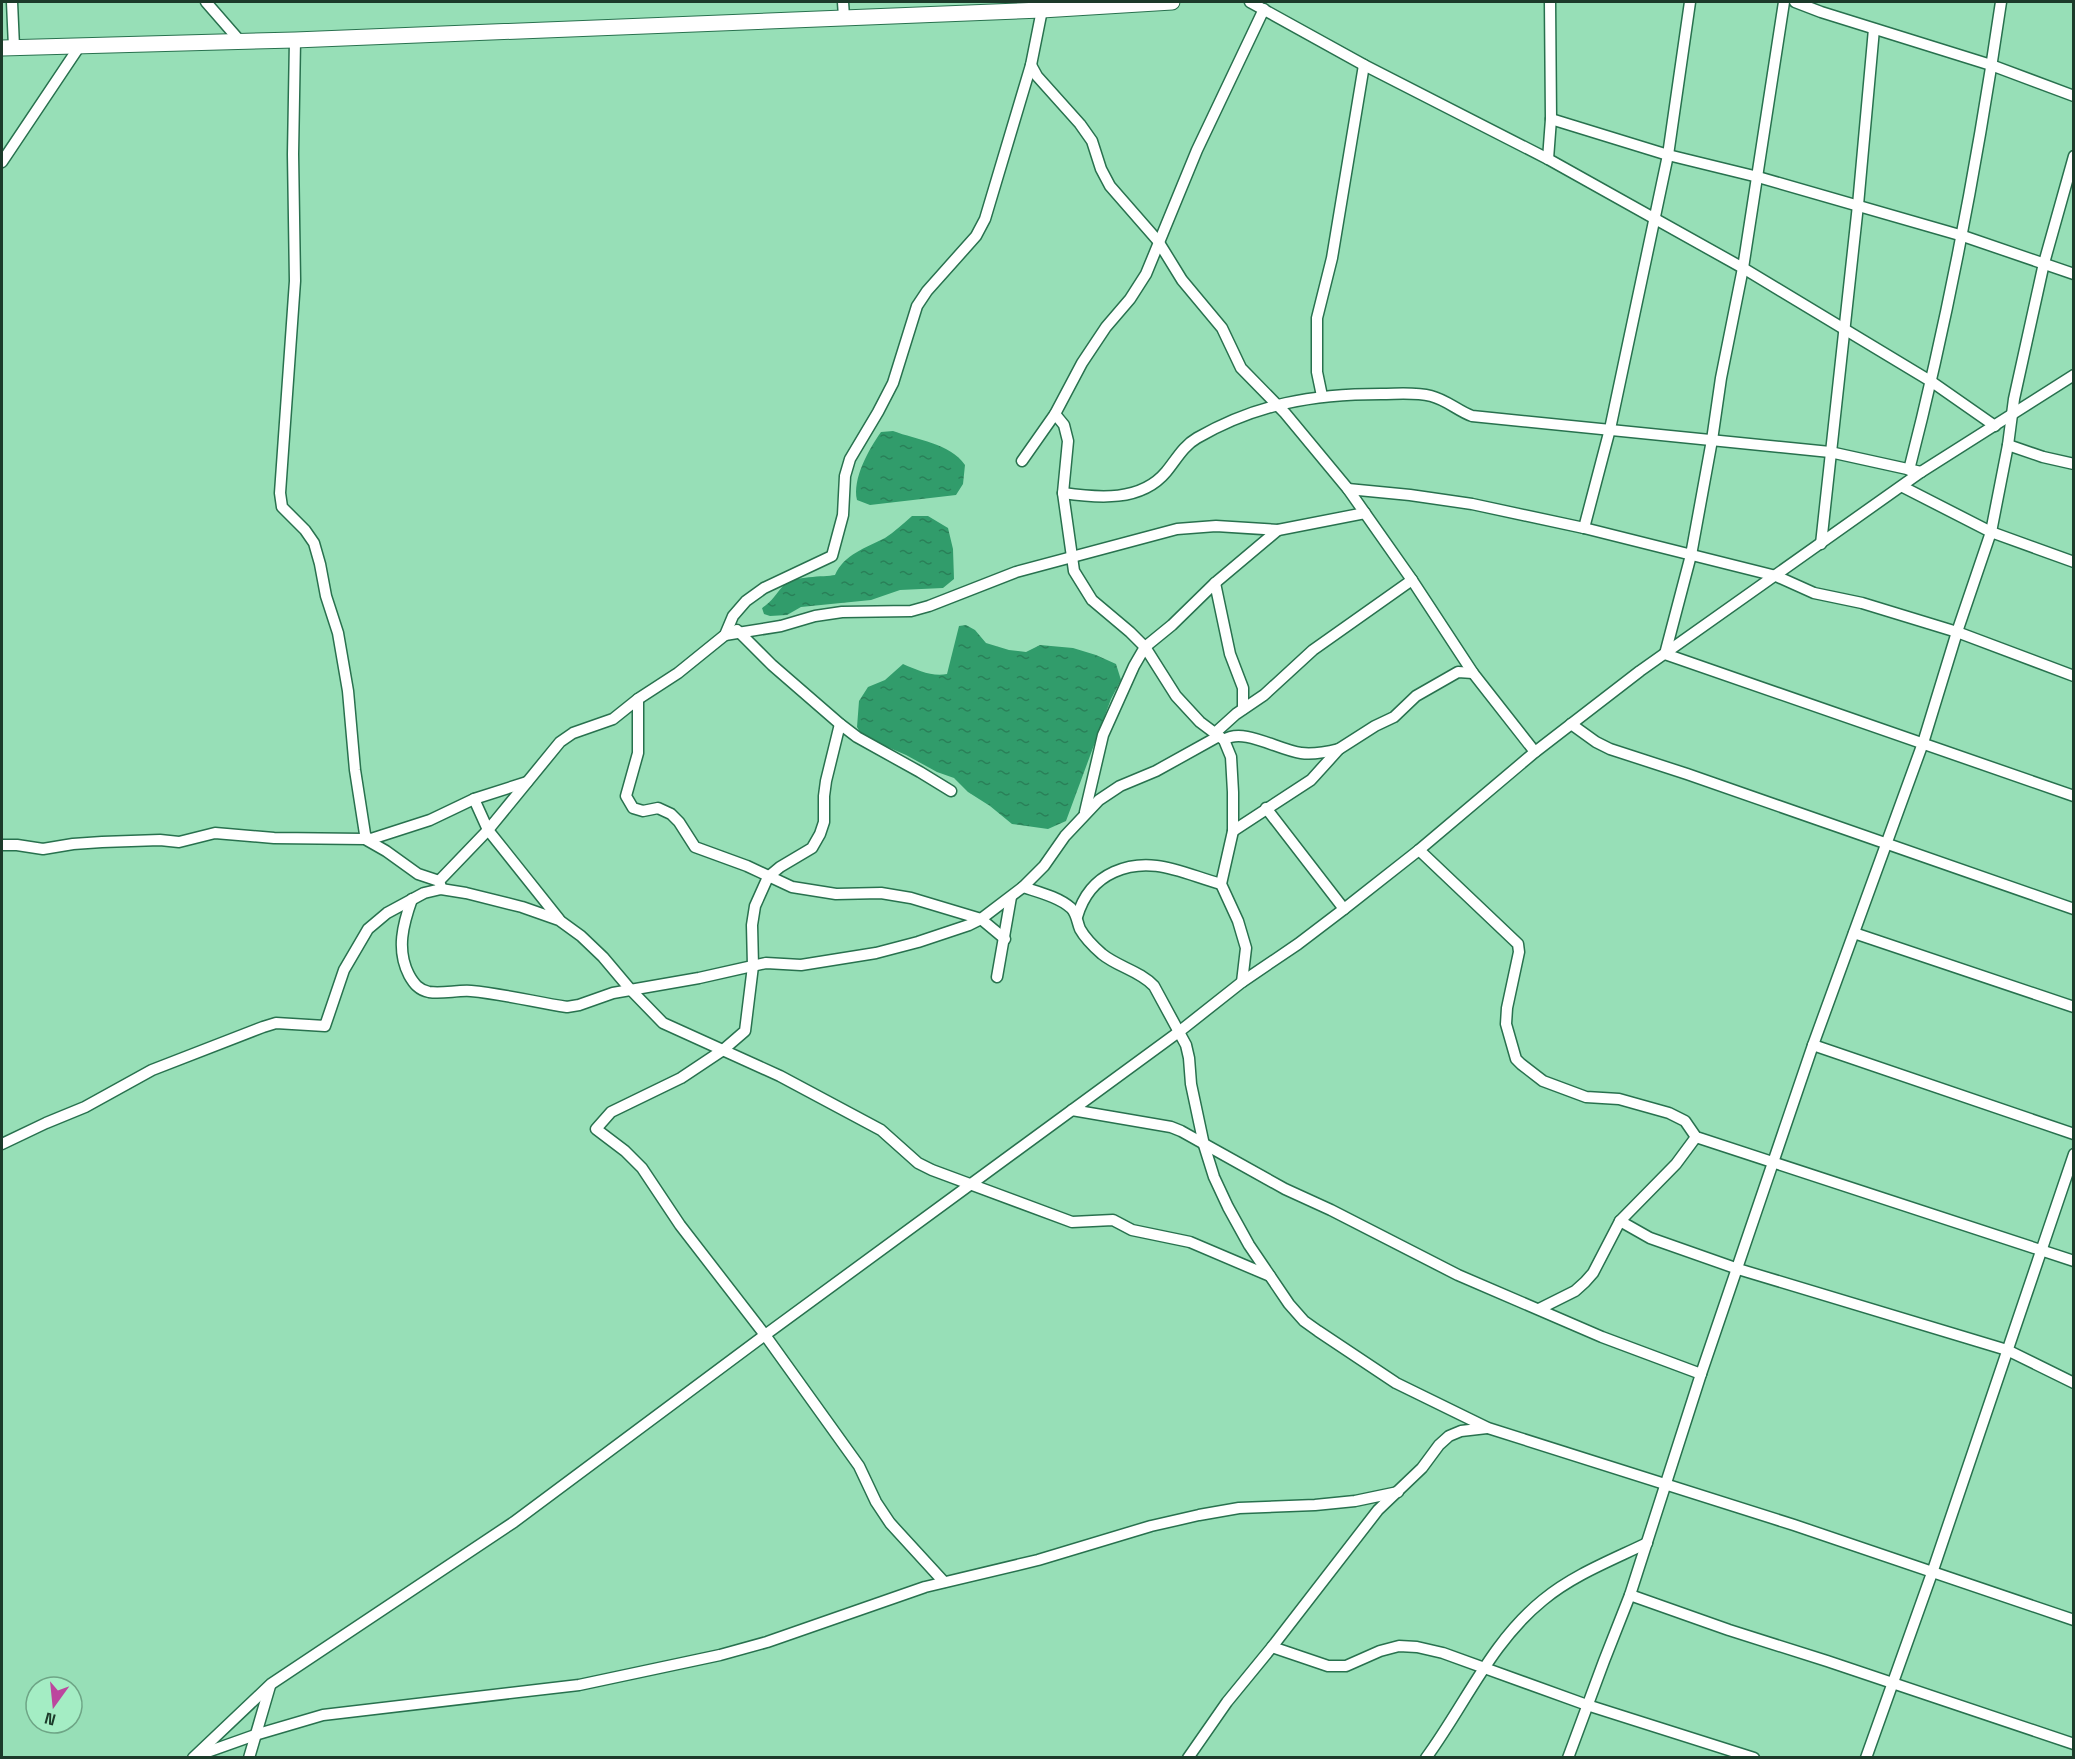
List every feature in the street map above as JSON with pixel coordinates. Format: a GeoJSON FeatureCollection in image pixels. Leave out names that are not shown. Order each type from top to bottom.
{"type":"FeatureCollection","features":[{"type":"Feature","properties":{"kind":"main road"},"geometry":{"type":"LineString","coordinates":[[8,48],[295,40],[1042,10],[1172,2]]}},
{"type":"Feature","properties":{"kind":"street"},"geometry":{"type":"LineString","coordinates":[[8,48],[12,2]]}},
{"type":"Feature","properties":{"kind":"street"},"geometry":{"type":"LineString","coordinates":[[206,2],[240,41]]}},
{"type":"Feature","properties":{"kind":"street"},"geometry":{"type":"LineString","coordinates":[[843,2],[844,17]]}},
{"type":"Feature","properties":{"kind":"street"},"geometry":{"type":"LineString","coordinates":[[1250,2],[1364,65],[1548,159],[1743,268],[1932,382],[1995,426]]}},
{"type":"Feature","properties":{"kind":"street"},"geometry":{"type":"LineString","coordinates":[[1548,159],[1551,119],[1550,2]]}},
{"type":"Feature","properties":{"kind":"street"},"geometry":{"type":"LineString","coordinates":[[1584,528],[1610,429],[1668,155],[1690,2]]}},
{"type":"Feature","properties":{"kind":"street"},"geometry":{"type":"LineString","coordinates":[[1665,654],[1690,555],[1712,440],[1721,378],[1758,177],[1784,2]]}},
{"type":"Feature","properties":{"kind":"street"},"geometry":{"type":"LineString","coordinates":[[1795,2],[1874,29],[1991,64],[2073,96]]}},
{"type":"Feature","properties":{"kind":"street"},"geometry":{"type":"LineString","coordinates":[[1909,470],[1932,382],[1963,236],[2001,2]]}},
{"type":"Feature","properties":{"kind":"street"},"geometry":{"type":"LineString","coordinates":[[1022,462],[1055,414],[1082,363],[1146,274],[1197,150],[1264,9]]}},
{"type":"Feature","properties":{"kind":"street"},"geometry":{"type":"LineString","coordinates":[[725,635],[733,616],[746,601],[764,588],[832,556],[843,515],[845,476],[850,459],[893,383],[917,306],[927,291],[976,236],[985,219],[1031,65],[1042,10]]}},
{"type":"Feature","properties":{"kind":"street"},"geometry":{"type":"LineString","coordinates":[[1821,544],[1858,205],[1874,29]]}},
{"type":"Feature","properties":{"kind":"street"},"geometry":{"type":"LineString","coordinates":[[295,40],[293,154],[295,281],[280,494],[282,507],[305,530],[314,543],[326,596],[338,633],[348,691],[361,819],[368,840],[418,874],[440,885],[522,907],[559,920]]}},
{"type":"Feature","properties":{"kind":"street"},"geometry":{"type":"LineString","coordinates":[[2,162],[79,47]]}},
{"type":"Feature","properties":{"kind":"street"},"geometry":{"type":"LineString","coordinates":[[1031,65],[1037,76],[1080,124],[1092,141],[1101,169],[1110,186],[1158,241],[1182,280],[1222,328],[1241,368],[1276,404],[1348,489],[1412,580],[1473,673],[1535,752]]}},
{"type":"Feature","properties":{"kind":"street"},"geometry":{"type":"LineString","coordinates":[[1322,396],[1317,372],[1317,318],[1332,258],[1364,65]]}},
{"type":"Feature","properties":{"kind":"street"},"geometry":{"type":"LineString","coordinates":[[1551,119],[1668,155],[1758,177],[1963,236],[2073,274]]}},
{"type":"Feature","properties":{"kind":"street"},"geometry":{"type":"LineString","coordinates":[[1568,1758],[1630,1595],[1701,1374],[1813,1045],[1923,743],[1991,532],[2012,414],[2044,263],[2073,156]]}},
{"type":"Feature","properties":{"kind":"street"},"geometry":{"type":"LineString","coordinates":[[193,1758],[271,1684],[514,1522],[1180,1031],[1242,982],[1298,944],[1419,850],[1535,752],[1665,654],[1921,472],[2073,375]]}},
{"type":"Feature","properties":{"kind":"street"},"geometry":{"type":"LineString","coordinates":[[1063,493],[1103,498],[1138,492],[1164,474],[1183,448],[1194,440],[1251,412],[1276,404],[1343,394],[1432,396],[1447,401],[1472,416],[1830,452],[1921,472]]}},
{"type":"Feature","properties":{"kind":"street"},"geometry":{"type":"LineString","coordinates":[[1055,414],[1064,425],[1068,441],[1063,493],[1074,571],[1092,600],[1145,647],[1176,696],[1200,722],[1219,736],[1231,757],[1233,831],[1221,884],[1245,942],[1246,961],[1242,982]]}},
{"type":"Feature","properties":{"kind":"street"},"geometry":{"type":"LineString","coordinates":[[2008,445],[2073,464]]}},
{"type":"Feature","properties":{"kind":"street"},"geometry":{"type":"LineString","coordinates":[[1903,487],[1991,532],[2073,562]]}},
{"type":"Feature","properties":{"kind":"street"},"geometry":{"type":"LineString","coordinates":[[1348,489],[1472,504],[1584,528],[1776,576],[1814,593],[1862,603],[1957,632],[2073,676]]}},
{"type":"Feature","properties":{"kind":"street"},"geometry":{"type":"LineString","coordinates":[[2,1144],[85,1107],[152,1070],[263,1026],[276,1023],[325,1026],[344,970],[368,929],[387,913],[440,885],[560,742],[573,733],[613,719],[638,699],[678,673],[725,635],[781,626],[815,615],[842,612],[911,611],[1017,572],[1177,529],[1216,526],[1278,530],[1365,513]]}},
{"type":"Feature","properties":{"kind":"street"},"geometry":{"type":"LineString","coordinates":[[1084,815],[1103,735],[1145,647],[1172,625],[1215,583],[1278,530]]}},
{"type":"Feature","properties":{"kind":"street"},"geometry":{"type":"LineString","coordinates":[[412,899],[405,919],[401,942],[402,957],[407,971],[418,988],[438,993],[470,991],[567,1007],[630,989],[699,978],[766,963],[815,964],[876,953],[918,942],[981,919],[1023,887],[1044,866],[1065,836],[1099,800],[1120,786],[1156,771],[1219,736],[1243,709],[1264,695],[1313,650],[1412,580]]}},
{"type":"Feature","properties":{"kind":"street"},"geometry":{"type":"LineString","coordinates":[[1215,583],[1230,654],[1243,688],[1243,709]]}},
{"type":"Feature","properties":{"kind":"street"},"geometry":{"type":"LineString","coordinates":[[730,623],[771,665],[857,737],[951,791]]}},
{"type":"Feature","properties":{"kind":"street"},"geometry":{"type":"LineString","coordinates":[[1665,654],[2073,796]]}},
{"type":"Feature","properties":{"kind":"street"},"geometry":{"type":"LineString","coordinates":[[1233,831],[1311,780],[1339,749],[1366,731],[1394,717],[1416,696],[1458,672],[1473,673]]}},
{"type":"Feature","properties":{"kind":"street"},"geometry":{"type":"LineString","coordinates":[[638,699],[638,753],[626,796],[629,804],[637,810],[658,808],[671,814],[695,847],[792,887],[822,893],[881,893],[911,898],[981,919],[1005,939]]}},
{"type":"Feature","properties":{"kind":"street"},"geometry":{"type":"LineString","coordinates":[[840,724],[826,781],[824,822],[820,834],[812,848],[768,877],[753,914],[753,966],[745,1032],[681,1078],[611,1112],[596,1129],[626,1152],[642,1168],[680,1225],[765,1335],[859,1466],[876,1502],[890,1524],[944,1582]]}},
{"type":"Feature","properties":{"kind":"street"},"geometry":{"type":"LineString","coordinates":[[1571,724],[1610,749],[2073,909]]}},
{"type":"Feature","properties":{"kind":"street"},"geometry":{"type":"LineString","coordinates":[[1219,736],[1239,734],[1304,753],[1339,749]]}},
{"type":"Feature","properties":{"kind":"street"},"geometry":{"type":"LineString","coordinates":[[2,845],[43,849],[73,844],[160,840],[179,842],[215,833],[274,838],[368,840],[430,820],[474,799],[527,782]]}},
{"type":"Feature","properties":{"kind":"street"},"geometry":{"type":"LineString","coordinates":[[474,799],[488,830],[559,920],[581,936],[603,957],[663,1023],[780,1076],[881,1130],[918,1163],[1072,1222],[1113,1220],[1132,1230],[1190,1242],[1270,1276]]}},
{"type":"Feature","properties":{"kind":"street"},"geometry":{"type":"LineString","coordinates":[[1266,808],[1344,909]]}},
{"type":"Feature","properties":{"kind":"street"},"geometry":{"type":"LineString","coordinates":[[1419,850],[1518,944],[1519,952],[1507,1008],[1506,1024],[1516,1059],[1542,1081],[1586,1097],[1619,1099],[1669,1113],[1685,1122],[1696,1137],[2073,1261]]}},
{"type":"Feature","properties":{"kind":"street"},"geometry":{"type":"LineString","coordinates":[[1077,917],[1080,907],[1094,884],[1105,876],[1139,864],[1160,866],[1221,884]]}},
{"type":"Feature","properties":{"kind":"street"},"geometry":{"type":"LineString","coordinates":[[1023,887],[1063,903],[1071,909],[1077,917],[1080,928],[1102,953],[1117,965],[1148,979],[1154,986],[1180,1031],[1189,1058],[1191,1084],[1204,1145],[1214,1177],[1228,1208],[1289,1304],[1304,1321],[1318,1331],[1396,1383],[1488,1428],[1794,1525],[2073,1620]]}},
{"type":"Feature","properties":{"kind":"street"},"geometry":{"type":"LineString","coordinates":[[997,977],[1011,897]]}},
{"type":"Feature","properties":{"kind":"street"},"geometry":{"type":"LineString","coordinates":[[1854,933],[2073,1007]]}},
{"type":"Feature","properties":{"kind":"street"},"geometry":{"type":"LineString","coordinates":[[1813,1045],[2073,1134]]}},
{"type":"Feature","properties":{"kind":"street"},"geometry":{"type":"LineString","coordinates":[[1072,1110],[1171,1127],[1285,1189],[1458,1275],[1602,1337],[1701,1374]]}},
{"type":"Feature","properties":{"kind":"street"},"geometry":{"type":"LineString","coordinates":[[1539,1310],[1585,1282],[1593,1273],[1620,1221],[1676,1164],[1696,1137]]}},
{"type":"Feature","properties":{"kind":"street"},"geometry":{"type":"LineString","coordinates":[[1866,1758],[1932,1573],[2073,1154]]}},
{"type":"Feature","properties":{"kind":"street"},"geometry":{"type":"LineString","coordinates":[[1620,1221],[1650,1238],[1738,1269],[2007,1350],[2073,1383]]}},
{"type":"Feature","properties":{"kind":"street"},"geometry":{"type":"LineString","coordinates":[[1188,1758],[1227,1702],[1378,1510],[1422,1468],[1438,1445],[1449,1436],[1461,1431],[1488,1428]]}},
{"type":"Feature","properties":{"kind":"street"},"geometry":{"type":"LineString","coordinates":[[193,1758],[255,1735],[322,1715],[579,1685],[662,1669],[767,1642],[881,1601],[944,1582],[1038,1560],[1151,1526],[1199,1515],[1239,1508],[1355,1501],[1398,1492]]}},
{"type":"Feature","properties":{"kind":"street"},"geometry":{"type":"LineString","coordinates":[[1426,1758],[1484,1667],[1542,1600],[1569,1582],[1647,1543]]}},
{"type":"Feature","properties":{"kind":"street"},"geometry":{"type":"LineString","coordinates":[[1630,1595],[2073,1744]]}},
{"type":"Feature","properties":{"kind":"street"},"geometry":{"type":"LineString","coordinates":[[1272,1647],[1328,1666],[1346,1666],[1380,1651],[1399,1646],[1418,1647],[1443,1653],[1587,1705],[1754,1758]]}},
{"type":"Feature","properties":{"kind":"street"},"geometry":{"type":"LineString","coordinates":[[249,1758],[271,1684]]}},
{"type":"Feature","properties":{"kind":"water"},"geometry":{"type":"Polygon","coordinates":[[[893,431],[942,447],[959,458],[965,465],[963,484],[956,495],[870,505],[857,500],[859,474],[871,447],[881,432],[893,431]]]}},
{"type":"Feature","properties":{"kind":"water"},"geometry":{"type":"Polygon","coordinates":[[[912,516],[928,516],[948,528],[953,549],[954,579],[943,588],[900,590],[871,600],[801,607],[787,615],[764,614],[762,608],[789,581],[835,575],[850,557],[885,538],[912,516]]]}},
{"type":"Feature","properties":{"kind":"water"},"geometry":{"type":"Polygon","coordinates":[[[966,625],[975,630],[986,643],[1009,650],[1026,652],[1040,645],[1073,648],[1116,664],[1121,680],[1111,699],[1066,821],[1048,829],[1012,824],[968,792],[954,778],[862,736],[857,727],[859,701],[868,687],[885,680],[903,664],[930,674],[947,674],[959,626],[966,625]]]}}]}
